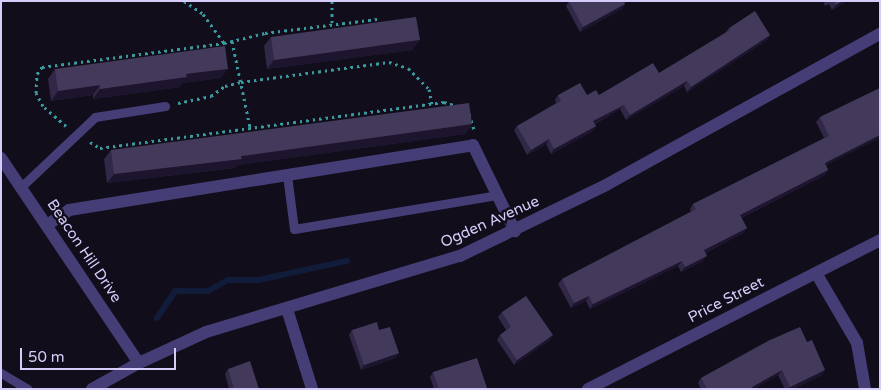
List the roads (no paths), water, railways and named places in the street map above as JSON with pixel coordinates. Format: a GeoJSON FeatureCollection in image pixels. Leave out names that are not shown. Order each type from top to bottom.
{"type":"FeatureCollection","features":[{"type":"Feature","properties":{"kind":"street","name":"Ogden Avenue"},"geometry":{"type":"LineString","coordinates":[[92,389],[139,363],[206,332],[460,256],[515,231],[606,185],[880,34]]}},
{"type":"Feature","properties":{"kind":"street"},"geometry":{"type":"LineString","coordinates":[[47,225],[69,210],[473,146],[515,231]]}},
{"type":"Feature","properties":{"kind":"street","name":"Beacon Hill Drive"},"geometry":{"type":"LineString","coordinates":[[1,158],[139,363]]}},
{"type":"Feature","properties":{"kind":"street","name":"Price Street"},"geometry":{"type":"LineString","coordinates":[[594,387],[880,240]]}},
{"type":"Feature","properties":{"kind":"street"},"geometry":{"type":"LineString","coordinates":[[816,273],[857,343],[865,389]]}},
{"type":"Feature","properties":{"kind":"street"},"geometry":{"type":"LineString","coordinates":[[287,308],[312,389]]}},
{"type":"Feature","properties":{"kind":"lane"},"geometry":{"type":"LineString","coordinates":[[21,187],[95,117],[165,106]]}},
{"type":"Feature","properties":{"kind":"lane"},"geometry":{"type":"LineString","coordinates":[[287,175],[294,229],[498,195]]}},
{"type":"Feature","properties":{"kind":"lane"},"geometry":{"type":"LineString","coordinates":[[1,373],[28,389]]}},
{"type":"Feature","properties":{"kind":"waterway"},"geometry":{"type":"LineString","coordinates":[[157,318],[175,291],[208,291],[228,280],[258,280],[347,261]]}}]}
